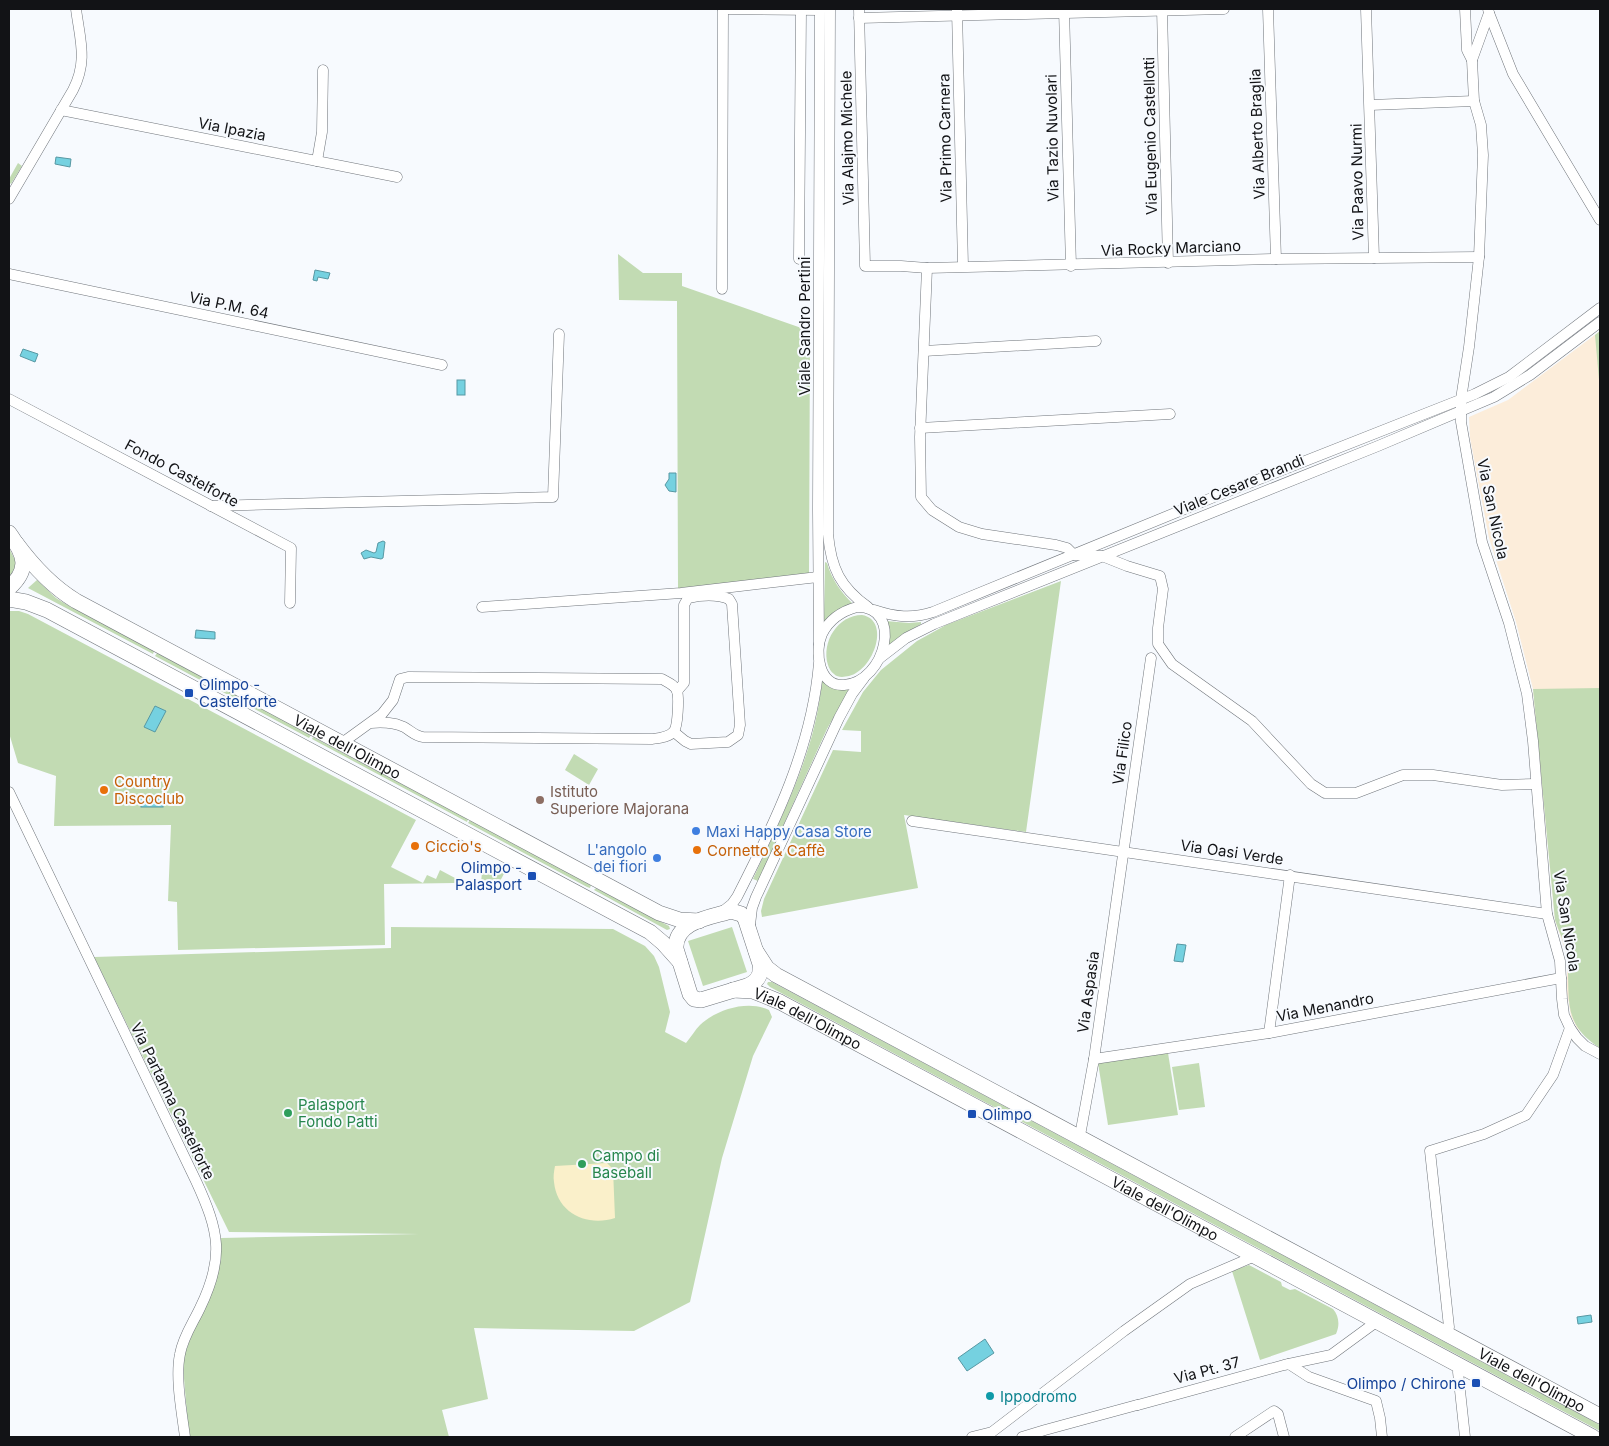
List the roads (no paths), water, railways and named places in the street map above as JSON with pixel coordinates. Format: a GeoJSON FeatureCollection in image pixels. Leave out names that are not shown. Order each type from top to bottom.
{"type":"FeatureCollection","features":[{"type":"Feature","properties":{"kind":"street"},"geometry":{"type":"LineString","coordinates":[[9,199],[77,83],[82,67],[76,9]]}},
{"type":"Feature","properties":{"kind":"street"},"geometry":{"type":"LineString","coordinates":[[722,289],[723,9],[824,9]]}},
{"type":"Feature","properties":{"kind":"street","name":"Viale Sandro Pertini"},"geometry":{"type":"LineString","coordinates":[[819,644],[818,577],[824,9]]}},
{"type":"Feature","properties":{"kind":"street","name":"Viale Sandro Pertini"},"geometry":{"type":"LineString","coordinates":[[824,9],[828,534],[833,562],[841,582],[856,599],[871,609]]}},
{"type":"Feature","properties":{"kind":"street"},"geometry":{"type":"LineString","coordinates":[[859,13],[1224,9]]}},
{"type":"Feature","properties":{"kind":"street","name":"Via Alberto Braglia"},"geometry":{"type":"LineString","coordinates":[[1268,9],[1276,259]]}},
{"type":"Feature","properties":{"kind":"street","name":"Via Paavo Nurmi"},"geometry":{"type":"LineString","coordinates":[[1366,9],[1374,258]]}},
{"type":"Feature","properties":{"kind":"street"},"geometry":{"type":"LineString","coordinates":[[1466,9],[1467,50],[1472,60]]}},
{"type":"Feature","properties":{"kind":"street"},"geometry":{"type":"LineString","coordinates":[[799,260],[801,10]]}},
{"type":"Feature","properties":{"kind":"street","name":"Via Eugenio Castellotti"},"geometry":{"type":"LineString","coordinates":[[1162,10],[1168,263]]}},
{"type":"Feature","properties":{"kind":"street","name":"Via Tazio Nuvolari"},"geometry":{"type":"LineString","coordinates":[[1064,11],[1071,266]]}},
{"type":"Feature","properties":{"kind":"street"},"geometry":{"type":"LineString","coordinates":[[1461,399],[1479,257],[1482,125],[1474,101],[1472,60],[1488,11]]}},
{"type":"Feature","properties":{"kind":"street"},"geometry":{"type":"LineString","coordinates":[[1488,11],[1513,74],[1600,220]]}},
{"type":"Feature","properties":{"kind":"street","name":"Via Primo Carnera"},"geometry":{"type":"LineString","coordinates":[[957,12],[963,266]]}},
{"type":"Feature","properties":{"kind":"street","name":"Via Alajmo Michele"},"geometry":{"type":"LineString","coordinates":[[859,13],[865,266]]}},
{"type":"Feature","properties":{"kind":"street"},"geometry":{"type":"LineString","coordinates":[[318,161],[322,132],[323,70]]}},
{"type":"Feature","properties":{"kind":"street","name":"Via Paavo Nurmi"},"geometry":{"type":"LineString","coordinates":[[1370,105],[1474,101]]}},
{"type":"Feature","properties":{"kind":"street","name":"Via Ipazia"},"geometry":{"type":"LineString","coordinates":[[61,110],[397,177]]}},
{"type":"Feature","properties":{"kind":"street","name":"Via Rocky Marciano"},"geometry":{"type":"LineString","coordinates":[[865,266],[927,268],[1071,266],[1276,259],[1479,257]]}},
{"type":"Feature","properties":{"kind":"street"},"geometry":{"type":"LineString","coordinates":[[927,268],[920,428],[921,497],[932,510],[959,526],[982,534],[1056,545],[1067,548],[1074,556],[1102,556],[1160,576],[1163,589],[1158,644],[1172,664],[1252,722],[1311,784],[1325,793],[1356,793],[1403,774],[1433,775],[1502,785],[1536,784]]}},
{"type":"Feature","properties":{"kind":"street","name":"Via P.M. 64"},"geometry":{"type":"LineString","coordinates":[[9,274],[442,365]]}},
{"type":"Feature","properties":{"kind":"street","name":"Viale Cesare Brandi"},"geometry":{"type":"LineString","coordinates":[[871,609],[900,617],[921,616],[1461,399],[1509,377],[1600,308]]}},
{"type":"Feature","properties":{"kind":"street","name":"Viale Cesare Brandi"},"geometry":{"type":"LineString","coordinates":[[880,658],[906,638],[934,624],[1494,397],[1518,384],[1600,322]]}},
{"type":"Feature","properties":{"kind":"street"},"geometry":{"type":"LineString","coordinates":[[211,506],[553,497],[559,334]]}},
{"type":"Feature","properties":{"kind":"street"},"geometry":{"type":"LineString","coordinates":[[924,351],[1096,341]]}},
{"type":"Feature","properties":{"kind":"street","name":"Fondo Castelforte"},"geometry":{"type":"LineString","coordinates":[[9,399],[292,548],[290,604]]}},
{"type":"Feature","properties":{"kind":"street","name":"Via San Nicola"},"geometry":{"type":"LineString","coordinates":[[1461,399],[1460,412],[1473,498],[1482,542],[1509,623],[1527,694],[1547,914],[1558,949],[1563,1007],[1570,1028]]}},
{"type":"Feature","properties":{"kind":"street"},"geometry":{"type":"LineString","coordinates":[[920,428],[1170,414]]}},
{"type":"Feature","properties":{"kind":"street"},"geometry":{"type":"LineString","coordinates":[[9,588],[19,578],[23,567],[23,559],[12,538]]}},
{"type":"Feature","properties":{"kind":"street","name":"Viale dell'Olimpo"},"geometry":{"type":"LineString","coordinates":[[12,538],[42,574],[66,595],[659,913],[680,920],[699,921]]}},
{"type":"Feature","properties":{"kind":"street"},"geometry":{"type":"LineString","coordinates":[[482,607],[681,593],[818,577]]}},
{"type":"Feature","properties":{"kind":"street"},"geometry":{"type":"LineString","coordinates":[[674,732],[691,744],[728,742],[738,735],[740,726],[732,604],[729,599],[721,596],[699,596],[688,598],[684,605],[684,683],[677,691]]}},
{"type":"Feature","properties":{"kind":"street","name":"Viale dell'Olimpo"},"geometry":{"type":"LineString","coordinates":[[9,599],[26,602],[47,610],[642,928],[657,937],[680,962]]}},
{"type":"Feature","properties":{"kind":"street"},"geometry":{"type":"LineString","coordinates":[[716,916],[732,904],[737,897],[795,774],[808,732],[816,695],[819,644],[827,626],[834,618],[849,609],[857,606],[871,609],[879,616],[884,628],[885,642],[880,658],[852,694],[839,718],[756,897],[750,917],[751,936]]}},
{"type":"Feature","properties":{"kind":"street","name":"Via Filico"},"geometry":{"type":"LineString","coordinates":[[1123,851],[1151,658]]}},
{"type":"Feature","properties":{"kind":"street"},"geometry":{"type":"LineString","coordinates":[[819,663],[825,676],[831,682],[837,684],[850,684],[864,678]]}},
{"type":"Feature","properties":{"kind":"street"},"geometry":{"type":"LineString","coordinates":[[342,743],[382,714],[393,700],[400,679],[408,677],[662,680],[671,684],[677,691],[677,724],[674,732],[667,736],[652,739],[423,737],[416,736],[405,728],[390,722],[371,722]]}},
{"type":"Feature","properties":{"kind":"street","name":"Via Partanna Castelforte"},"geometry":{"type":"LineString","coordinates":[[9,792],[213,1220],[216,1253],[211,1278],[200,1307],[182,1344],[180,1355],[180,1385],[185,1437]]}},
{"type":"Feature","properties":{"kind":"street","name":"Via Oasi Verde"},"geometry":{"type":"LineString","coordinates":[[912,821],[1547,914]]}},
{"type":"Feature","properties":{"kind":"street","name":"Via Aspasia"},"geometry":{"type":"LineString","coordinates":[[1078,1136],[1082,1130],[1094,1059],[1123,851]]}},
{"type":"Feature","properties":{"kind":"street"},"geometry":{"type":"LineString","coordinates":[[1269,1033],[1290,875]]}},
{"type":"Feature","properties":{"kind":"street"},"geometry":{"type":"LineString","coordinates":[[732,911],[741,914],[745,918],[761,970],[759,977],[754,983],[701,1000],[694,999],[690,994],[675,943],[678,935],[688,925],[699,921],[732,911]]}},
{"type":"Feature","properties":{"kind":"street","name":"Viale dell'Olimpo"},"geometry":{"type":"LineString","coordinates":[[756,951],[766,968],[776,975],[1600,1416]]}},
{"type":"Feature","properties":{"kind":"street","name":"Via Menandro"},"geometry":{"type":"LineString","coordinates":[[1094,1059],[1269,1033],[1561,978]]}},
{"type":"Feature","properties":{"kind":"street","name":"Viale dell'Olimpo"},"geometry":{"type":"LineString","coordinates":[[733,990],[753,991],[780,1002],[1593,1437]]}},
{"type":"Feature","properties":{"kind":"street"},"geometry":{"type":"LineString","coordinates":[[1446,1333],[1449,1326],[1430,1151],[1484,1134],[1526,1116],[1553,1075],[1570,1028],[1586,1046],[1600,1054]]}},
{"type":"Feature","properties":{"kind":"street"},"geometry":{"type":"LineString","coordinates":[[972,1437],[992,1432],[1124,1331],[1190,1284],[1255,1256]]}},
{"type":"Feature","properties":{"kind":"street","name":"Via Pt. 37"},"geometry":{"type":"LineString","coordinates":[[1022,1437],[1287,1364],[1332,1355],[1379,1322]]}},
{"type":"Feature","properties":{"kind":"street"},"geometry":{"type":"LineString","coordinates":[[1287,1364],[1309,1377],[1376,1401],[1382,1437]]}},
{"type":"Feature","properties":{"kind":"street"},"geometry":{"type":"LineString","coordinates":[[1461,1366],[1458,1372],[1465,1437]]}},
{"type":"Feature","properties":{"kind":"street"},"geometry":{"type":"LineString","coordinates":[[1235,1437],[1274,1411],[1278,1414],[1284,1437]]}},
{"type":"Feature","properties":{"kind":"water"},"geometry":{"type":"Polygon","coordinates":[[[56,157],[71,159],[70,167],[55,164],[56,157]]]}},
{"type":"Feature","properties":{"kind":"water"},"geometry":{"type":"Polygon","coordinates":[[[315,270],[330,273],[328,279],[318,277],[317,281],[313,280],[315,270]]]}},
{"type":"Feature","properties":{"kind":"water"},"geometry":{"type":"Polygon","coordinates":[[[23,349],[38,354],[35,362],[20,356],[23,349]]]}},
{"type":"Feature","properties":{"kind":"water"},"geometry":{"type":"Polygon","coordinates":[[[457,380],[465,380],[465,395],[457,395],[457,380]]]}},
{"type":"Feature","properties":{"kind":"water"},"geometry":{"type":"Polygon","coordinates":[[[669,473],[676,473],[676,492],[669,491],[665,485],[669,479],[669,473]]]}},
{"type":"Feature","properties":{"kind":"water"},"geometry":{"type":"Polygon","coordinates":[[[385,542],[383,558],[371,557],[364,559],[361,553],[366,550],[376,552],[378,543],[385,542]]]}},
{"type":"Feature","properties":{"kind":"water"},"geometry":{"type":"Polygon","coordinates":[[[196,630],[215,632],[215,639],[195,638],[196,630]]]}},
{"type":"Feature","properties":{"kind":"water"},"geometry":{"type":"Polygon","coordinates":[[[155,706],[166,711],[155,732],[144,727],[155,706]]]}},
{"type":"Feature","properties":{"kind":"water"},"geometry":{"type":"Polygon","coordinates":[[[141,796],[163,796],[163,807],[141,807],[141,796]]]}},
{"type":"Feature","properties":{"kind":"water"},"geometry":{"type":"Polygon","coordinates":[[[1177,944],[1186,945],[1183,962],[1174,961],[1177,944]]]}},
{"type":"Feature","properties":{"kind":"water"},"geometry":{"type":"Polygon","coordinates":[[[1591,1315],[1592,1322],[1578,1324],[1577,1317],[1591,1315]]]}},
{"type":"Feature","properties":{"kind":"water"},"geometry":{"type":"Polygon","coordinates":[[[985,1339],[994,1353],[967,1371],[958,1358],[985,1339]]]}},
{"type":"Feature","properties":{"kind":"place","name":"Olimpo - Castelforte"},"geometry":{"type":"Point","coordinates":[189,693]}},
{"type":"Feature","properties":{"kind":"place","name":"Country Discoclub"},"geometry":{"type":"Point","coordinates":[104,790]}},
{"type":"Feature","properties":{"kind":"place","name":"Istituto Superiore Majorana"},"geometry":{"type":"Point","coordinates":[540,800]}},
{"type":"Feature","properties":{"kind":"place","name":"Maxi Happy Casa Store"},"geometry":{"type":"Point","coordinates":[696,831]}},
{"type":"Feature","properties":{"kind":"place","name":"Ciccio's"},"geometry":{"type":"Point","coordinates":[415,846]}},
{"type":"Feature","properties":{"kind":"place","name":"Cornetto & Caffè"},"geometry":{"type":"Point","coordinates":[697,850]}},
{"type":"Feature","properties":{"kind":"place","name":"L'angolo dei fiori"},"geometry":{"type":"Point","coordinates":[657,858]}},
{"type":"Feature","properties":{"kind":"place","name":"Olimpo - Palasport"},"geometry":{"type":"Point","coordinates":[532,876]}},
{"type":"Feature","properties":{"kind":"place","name":"Palasport Fondo Patti"},"geometry":{"type":"Point","coordinates":[288,1113]}},
{"type":"Feature","properties":{"kind":"place","name":"Olimpo"},"geometry":{"type":"Point","coordinates":[972,1114]}},
{"type":"Feature","properties":{"kind":"place","name":"Campo di Baseball"},"geometry":{"type":"Point","coordinates":[582,1164]}},
{"type":"Feature","properties":{"kind":"place","name":"Olimpo / Chirone"},"geometry":{"type":"Point","coordinates":[1476,1383]}},
{"type":"Feature","properties":{"kind":"place","name":"Ippodromo"},"geometry":{"type":"Point","coordinates":[990,1396]}}]}
